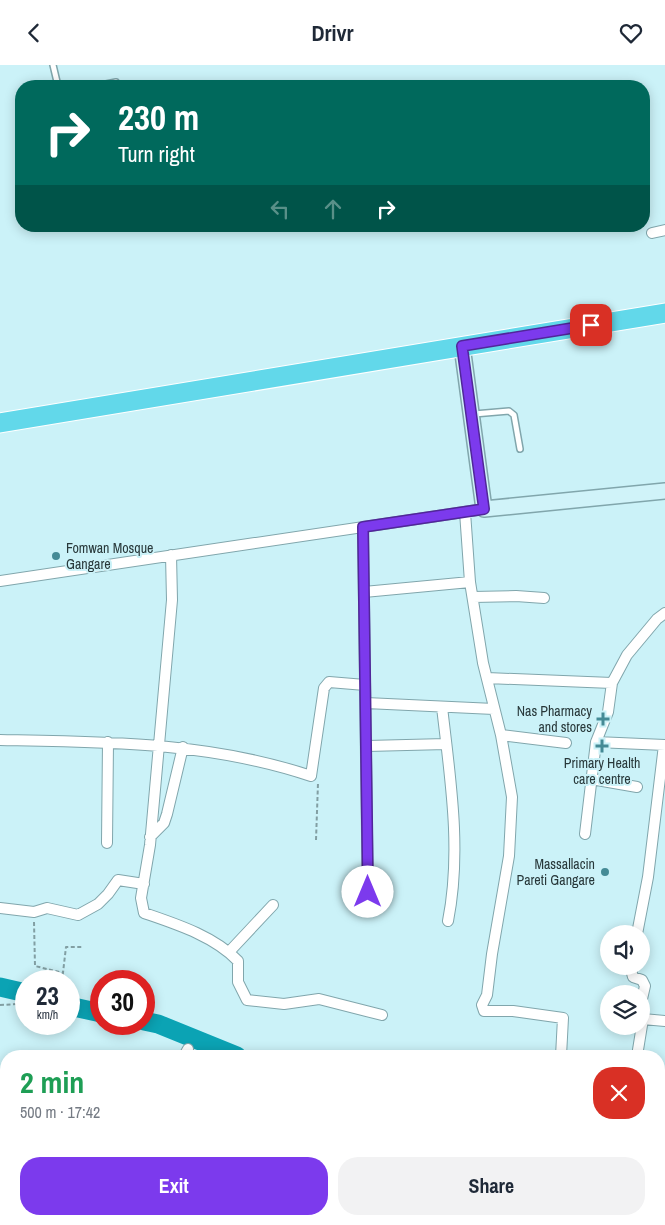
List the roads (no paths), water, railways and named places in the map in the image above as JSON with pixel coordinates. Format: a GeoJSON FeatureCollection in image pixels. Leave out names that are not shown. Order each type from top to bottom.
{"type":"FeatureCollection","features":[{"type":"Feature","properties":{"kind":"highway"},"geometry":{"type":"LineString","coordinates":[[0,412],[458,335],[665,305]]}},
{"type":"Feature","properties":{"kind":"highway"},"geometry":{"type":"LineString","coordinates":[[0,423],[665,313]]}},
{"type":"Feature","properties":{"kind":"street"},"geometry":{"type":"LineString","coordinates":[[652,233],[665,231]]}},
{"type":"Feature","properties":{"kind":"street"},"geometry":{"type":"LineString","coordinates":[[462,346],[484,509]]}},
{"type":"Feature","properties":{"kind":"street"},"geometry":{"type":"LineString","coordinates":[[0,581],[484,509],[665,491]]}},
{"type":"Feature","properties":{"kind":"street"},"geometry":{"type":"LineString","coordinates":[[465,512],[470,582],[487,679],[501,735],[512,797],[509,856],[488,977],[487,995],[482,1005],[484,1011],[513,1011],[563,1018],[561,1050]]}},
{"type":"Feature","properties":{"kind":"street"},"geometry":{"type":"LineString","coordinates":[[363,527],[368,911]]}},
{"type":"Feature","properties":{"kind":"street"},"geometry":{"type":"LineString","coordinates":[[171,555],[172,600],[150,837],[141,898],[144,913],[215,942],[229,952],[238,961],[238,982],[247,1000],[284,1004],[319,999],[382,1015]]}},
{"type":"Feature","properties":{"kind":"street"},"geometry":{"type":"LineString","coordinates":[[364,592],[470,582]]}},
{"type":"Feature","properties":{"kind":"street"},"geometry":{"type":"LineString","coordinates":[[473,597],[516,596],[544,598]]}},
{"type":"Feature","properties":{"kind":"street"},"geometry":{"type":"LineString","coordinates":[[585,834],[596,742],[608,712],[612,683],[628,655],[657,619],[665,613]]}},
{"type":"Feature","properties":{"kind":"street"},"geometry":{"type":"LineString","coordinates":[[487,679],[612,683]]}},
{"type":"Feature","properties":{"kind":"street"},"geometry":{"type":"LineString","coordinates":[[0,740],[108,742],[183,747],[261,761],[311,776],[324,688],[329,682],[365,685]]}},
{"type":"Feature","properties":{"kind":"street"},"geometry":{"type":"LineString","coordinates":[[366,703],[494,709]]}},
{"type":"Feature","properties":{"kind":"street"},"geometry":{"type":"LineString","coordinates":[[442,707],[454,831],[454,883],[448,921]]}},
{"type":"Feature","properties":{"kind":"street"},"geometry":{"type":"LineString","coordinates":[[501,735],[566,743]]}},
{"type":"Feature","properties":{"kind":"street"},"geometry":{"type":"LineString","coordinates":[[107,843],[108,742]]}},
{"type":"Feature","properties":{"kind":"street"},"geometry":{"type":"LineString","coordinates":[[596,742],[665,745],[648,877],[639,925]]}},
{"type":"Feature","properties":{"kind":"street"},"geometry":{"type":"LineString","coordinates":[[367,746],[446,743]]}},
{"type":"Feature","properties":{"kind":"street"},"geometry":{"type":"LineString","coordinates":[[150,837],[164,823],[183,747]]}},
{"type":"Feature","properties":{"kind":"street"},"geometry":{"type":"LineString","coordinates":[[591,779],[637,787]]}},
{"type":"Feature","properties":{"kind":"street"},"geometry":{"type":"LineString","coordinates":[[0,908],[34,913],[47,908],[78,915],[98,904],[118,880],[144,884]]}},
{"type":"Feature","properties":{"kind":"street"},"geometry":{"type":"LineString","coordinates":[[229,952],[273,905]]}},
{"type":"Feature","properties":{"kind":"street"},"geometry":{"type":"LineString","coordinates":[[632,975],[633,977],[642,979],[644,985]]}},
{"type":"Feature","properties":{"kind":"street"},"geometry":{"type":"LineString","coordinates":[[650,1020],[665,1021]]}},
{"type":"Feature","properties":{"kind":"street"},"geometry":{"type":"LineString","coordinates":[[638,1050],[641,1035]]}},
{"type":"Feature","properties":{"kind":"lane"},"geometry":{"type":"LineString","coordinates":[[53,65],[57,80]]}},
{"type":"Feature","properties":{"kind":"lane"},"geometry":{"type":"LineString","coordinates":[[471,415],[509,411],[514,415],[520,449]]}},
{"type":"Feature","properties":{"kind":"waterway"},"geometry":{"type":"LineString","coordinates":[[0,987],[15,990]]}},
{"type":"Feature","properties":{"kind":"waterway"},"geometry":{"type":"LineString","coordinates":[[80,1008],[90,1011]]}},
{"type":"Feature","properties":{"kind":"waterway"},"geometry":{"type":"LineString","coordinates":[[155,1023],[222,1050]]}},
{"type":"Feature","properties":{"kind":"place","name":"Fomwan Mosque Gangare"},"geometry":{"type":"Point","coordinates":[56,556]}},
{"type":"Feature","properties":{"kind":"place","name":"Nas Pharmacy and stores"},"geometry":{"type":"Point","coordinates":[603,719]}},
{"type":"Feature","properties":{"kind":"place","name":"Primary Health care centre"},"geometry":{"type":"Point","coordinates":[602,746]}},
{"type":"Feature","properties":{"kind":"place","name":"Massallacin Pareti Gangare"},"geometry":{"type":"Point","coordinates":[605,872]}}]}
